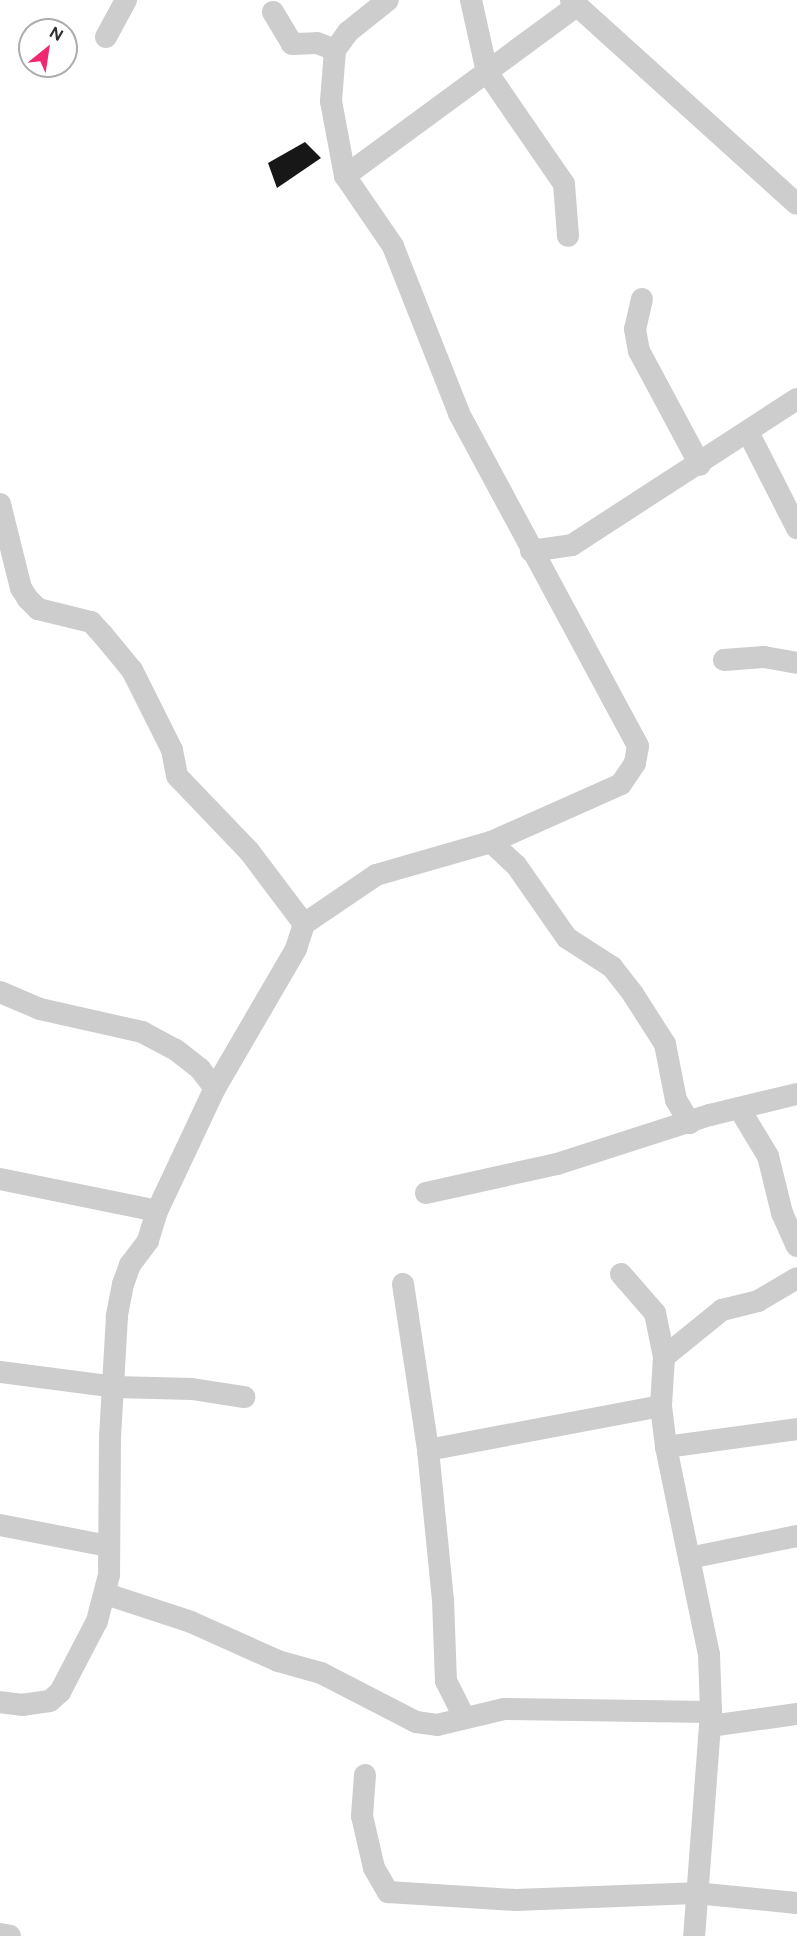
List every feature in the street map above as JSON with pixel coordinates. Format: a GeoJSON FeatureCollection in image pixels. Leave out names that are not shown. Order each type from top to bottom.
{"type":"FeatureCollection","features":[{"type":"Feature","properties":{"kind":"street"},"geometry":{"type":"LineString","coordinates":[[106,37],[126,0]]}},
{"type":"Feature","properties":{"kind":"street"},"geometry":{"type":"LineString","coordinates":[[0,1702],[41,1705],[60,1692],[97,1621],[106,1594],[110,1436],[115,1387],[117,1325],[123,1284],[130,1265],[148,1241],[157,1211],[215,1088],[296,949],[304,924],[376,874],[491,842],[621,784],[635,763],[638,746],[531,551],[493,472],[459,413],[393,246],[345,176],[331,100],[335,50],[348,32],[388,0]]}},
{"type":"Feature","properties":{"kind":"street"},"geometry":{"type":"LineString","coordinates":[[471,0],[487,72],[564,184],[568,236]]}},
{"type":"Feature","properties":{"kind":"street"},"geometry":{"type":"LineString","coordinates":[[345,176],[487,72],[574,3],[797,204]]}},
{"type":"Feature","properties":{"kind":"street"},"geometry":{"type":"LineString","coordinates":[[273,12],[292,44],[316,43],[335,50]]}},
{"type":"Feature","properties":{"kind":"street"},"geometry":{"type":"LineString","coordinates":[[642,298],[635,329],[639,351],[700,465]]}},
{"type":"Feature","properties":{"kind":"street"},"geometry":{"type":"LineString","coordinates":[[531,551],[572,544],[700,465],[797,399]]}},
{"type":"Feature","properties":{"kind":"street"},"geometry":{"type":"LineString","coordinates":[[748,432],[797,528]]}},
{"type":"Feature","properties":{"kind":"street"},"geometry":{"type":"LineString","coordinates":[[0,504],[21,588],[28,599],[38,609],[91,622],[103,634],[132,670],[172,750],[177,776],[249,851],[304,924]]}},
{"type":"Feature","properties":{"kind":"street"},"geometry":{"type":"LineString","coordinates":[[724,660],[764,657],[797,663]]}},
{"type":"Feature","properties":{"kind":"street"},"geometry":{"type":"LineString","coordinates":[[491,842],[516,865],[567,938],[612,968],[633,994],[665,1044],[676,1100],[690,1123]]}},
{"type":"Feature","properties":{"kind":"street"},"geometry":{"type":"LineString","coordinates":[[0,992],[40,1009],[142,1032],[176,1050],[200,1069],[215,1088]]}},
{"type":"Feature","properties":{"kind":"street"},"geometry":{"type":"LineString","coordinates":[[426,1193],[557,1164],[740,1108],[797,1094]]}},
{"type":"Feature","properties":{"kind":"street"},"geometry":{"type":"LineString","coordinates":[[740,1108],[768,1156],[782,1213],[797,1246]]}},
{"type":"Feature","properties":{"kind":"street"},"geometry":{"type":"LineString","coordinates":[[0,1179],[157,1211]]}},
{"type":"Feature","properties":{"kind":"street"},"geometry":{"type":"LineString","coordinates":[[621,1274],[655,1313],[664,1357],[661,1406],[666,1447],[709,1654],[710,1719],[695,1893],[694,1936]]}},
{"type":"Feature","properties":{"kind":"street"},"geometry":{"type":"LineString","coordinates":[[664,1357],[722,1310],[758,1300],[797,1278]]}},
{"type":"Feature","properties":{"kind":"street"},"geometry":{"type":"LineString","coordinates":[[404,1284],[429,1450],[443,1600],[446,1681],[464,1717]]}},
{"type":"Feature","properties":{"kind":"street"},"geometry":{"type":"LineString","coordinates":[[0,1372],[115,1387],[192,1389],[244,1397]]}},
{"type":"Feature","properties":{"kind":"street"},"geometry":{"type":"LineString","coordinates":[[429,1450],[661,1406]]}},
{"type":"Feature","properties":{"kind":"street"},"geometry":{"type":"LineString","coordinates":[[666,1447],[797,1429]]}},
{"type":"Feature","properties":{"kind":"street"},"geometry":{"type":"LineString","coordinates":[[0,1525],[108,1546]]}},
{"type":"Feature","properties":{"kind":"street"},"geometry":{"type":"LineString","coordinates":[[689,1557],[797,1536]]}},
{"type":"Feature","properties":{"kind":"street"},"geometry":{"type":"LineString","coordinates":[[106,1594],[191,1622],[278,1661],[321,1673],[416,1722],[437,1725],[504,1709],[710,1719],[797,1714]]}},
{"type":"Feature","properties":{"kind":"street"},"geometry":{"type":"LineString","coordinates":[[365,1774],[362,1816],[374,1868],[388,1892],[516,1900],[695,1893],[797,1903]]}},
{"type":"Feature","properties":{"kind":"street"},"geometry":{"type":"LineString","coordinates":[[0,1934],[10,1936]]}},
{"type":"Feature","properties":{"kind":"building"},"geometry":{"type":"Polygon","coordinates":[[[305,142],[321,158],[277,188],[268,163],[305,142]]]}}]}
